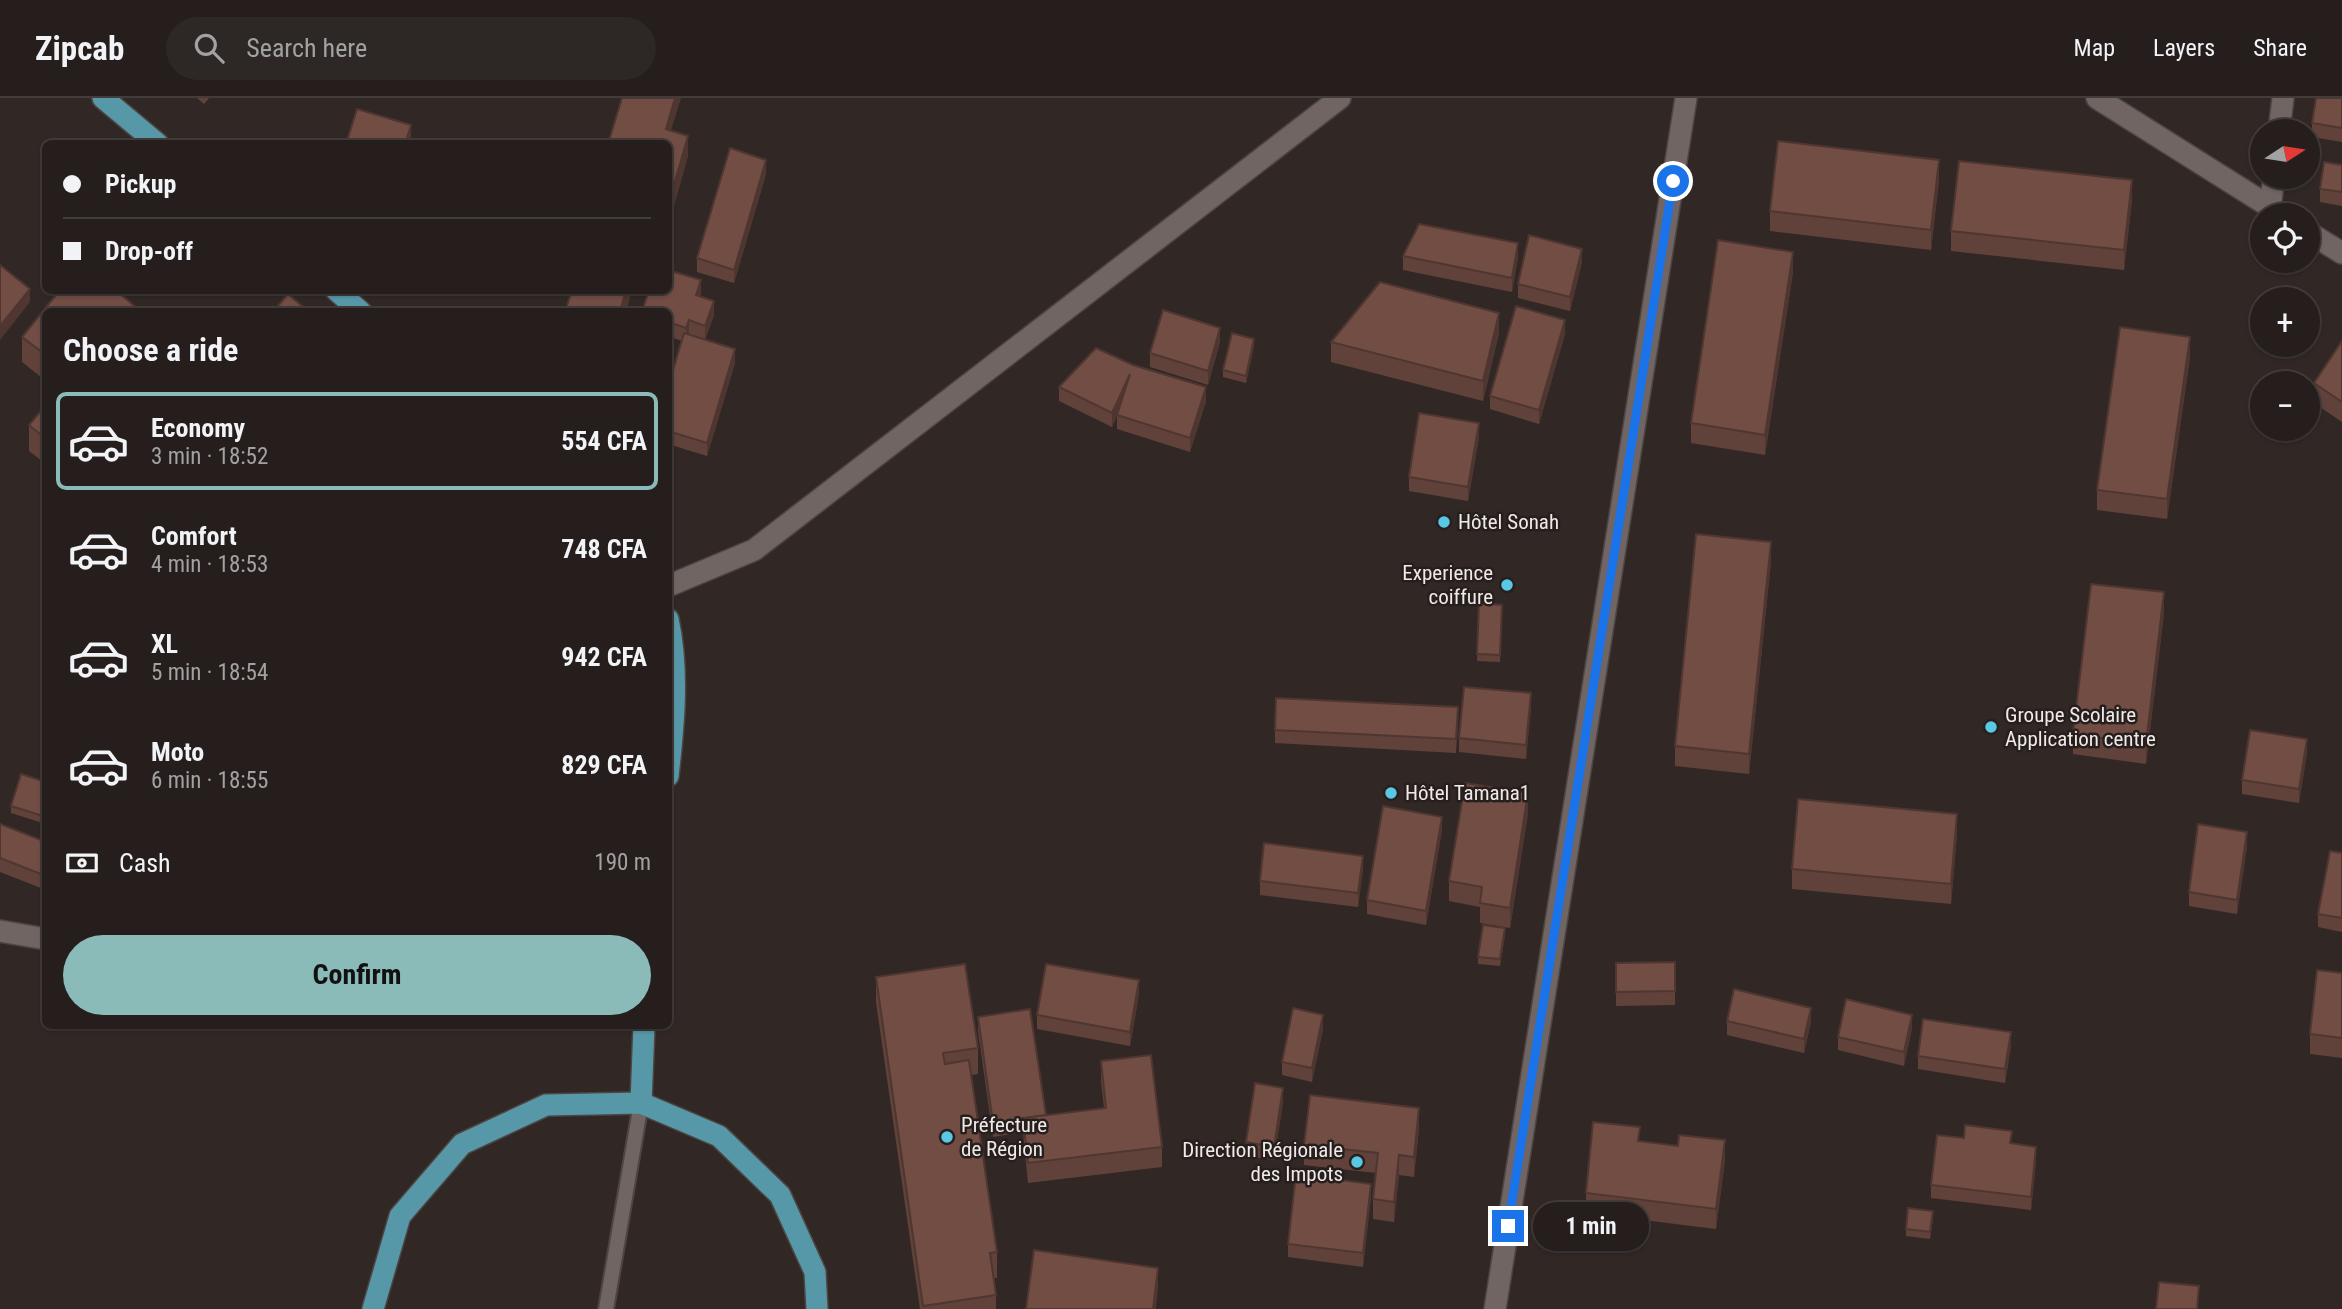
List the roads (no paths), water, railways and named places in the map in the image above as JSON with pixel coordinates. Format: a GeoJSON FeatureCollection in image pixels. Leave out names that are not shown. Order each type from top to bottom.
{"type":"FeatureCollection","features":[{"type":"Feature","properties":{"kind":"main road"},"geometry":{"type":"LineString","coordinates":[[103,98],[153,140]]}},
{"type":"Feature","properties":{"kind":"main road"},"geometry":{"type":"LineString","coordinates":[[341,294],[356,308]]}},
{"type":"Feature","properties":{"kind":"main road"},"geometry":{"type":"LineString","coordinates":[[672,636],[672,721]]}},
{"type":"Feature","properties":{"kind":"main road"},"geometry":{"type":"LineString","coordinates":[[640,1103],[644,1029]]}},
{"type":"Feature","properties":{"kind":"main road"},"geometry":{"type":"LineString","coordinates":[[373,1309],[400,1216],[462,1144],[546,1105],[640,1103],[719,1136],[780,1195],[815,1272],[817,1309]]}},
{"type":"Feature","properties":{"kind":"street"},"geometry":{"type":"LineString","coordinates":[[672,584],[754,550],[1340,98]]}},
{"type":"Feature","properties":{"kind":"street"},"geometry":{"type":"LineString","coordinates":[[1495,1309],[1686,98]]}},
{"type":"Feature","properties":{"kind":"street"},"geometry":{"type":"LineString","coordinates":[[2098,98],[2263,203]]}},
{"type":"Feature","properties":{"kind":"street"},"geometry":{"type":"LineString","coordinates":[[2280,119],[2283,98]]}},
{"type":"Feature","properties":{"kind":"street"},"geometry":{"type":"LineString","coordinates":[[2320,239],[2342,253]]}},
{"type":"Feature","properties":{"kind":"street"},"geometry":{"type":"LineString","coordinates":[[0,931],[42,938]]}},
{"type":"Feature","properties":{"kind":"lane"},"geometry":{"type":"LineString","coordinates":[[606,1309],[640,1103]]}},
{"type":"Feature","properties":{"kind":"place","name":"Hôtel Sonah"},"geometry":{"type":"Point","coordinates":[1444,522]}},
{"type":"Feature","properties":{"kind":"place","name":"Experience coiffure"},"geometry":{"type":"Point","coordinates":[1507,585]}},
{"type":"Feature","properties":{"kind":"place","name":"Groupe Scolaire Application centre"},"geometry":{"type":"Point","coordinates":[1991,727]}},
{"type":"Feature","properties":{"kind":"place","name":"Hôtel Tamana1"},"geometry":{"type":"Point","coordinates":[1391,793]}},
{"type":"Feature","properties":{"kind":"place","name":"Préfecture de Région"},"geometry":{"type":"Point","coordinates":[947,1137]}},
{"type":"Feature","properties":{"kind":"place","name":"Direction Régionale des Impots"},"geometry":{"type":"Point","coordinates":[1357,1162]}}]}
